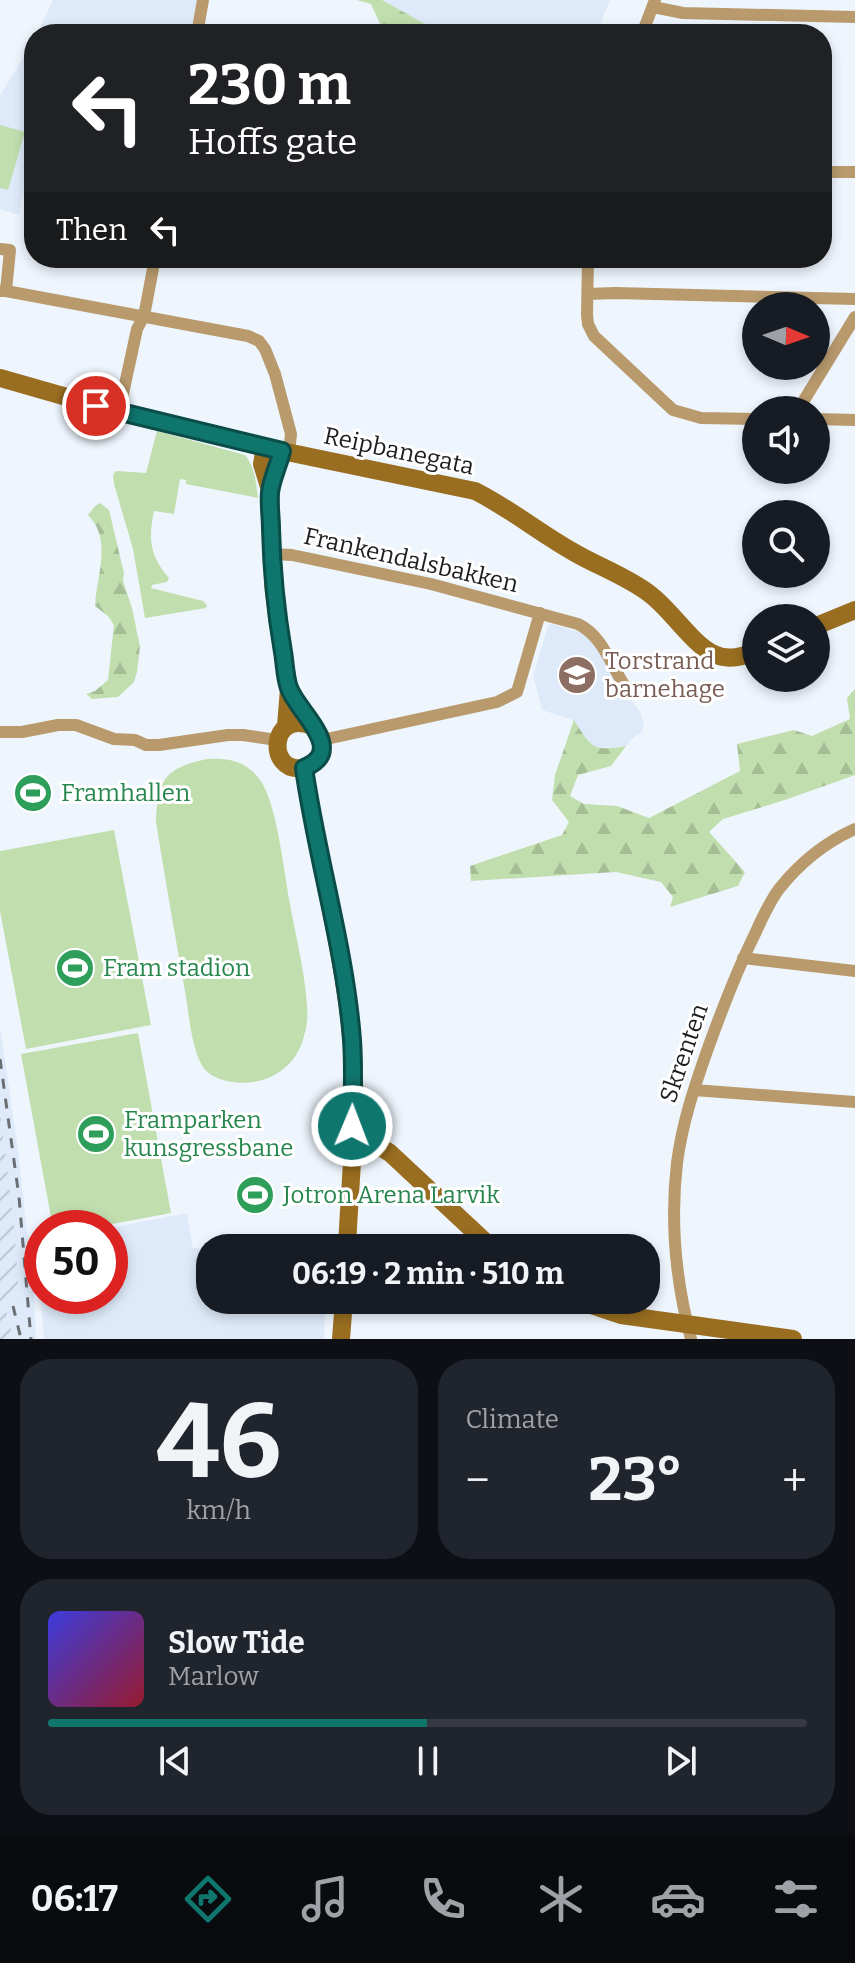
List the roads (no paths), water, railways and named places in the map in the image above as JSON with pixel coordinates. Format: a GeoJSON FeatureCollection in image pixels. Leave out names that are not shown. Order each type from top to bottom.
{"type":"FeatureCollection","features":[{"type":"Feature","properties":{"kind":"main road","name":"Reipbanegata"},"geometry":{"type":"LineString","coordinates":[[0,378],[119,412],[279,451],[475,491],[499,503],[569,550],[650,594],[705,649],[717,656],[742,656]]}},
{"type":"Feature","properties":{"kind":"main road"},"geometry":{"type":"LineString","coordinates":[[279,451],[262,464],[270,490],[277,616],[289,689],[277,749],[280,758],[287,764],[304,768],[319,758],[322,749],[317,733],[289,689]]}},
{"type":"Feature","properties":{"kind":"main road"},"geometry":{"type":"LineString","coordinates":[[830,620],[855,610]]}},
{"type":"Feature","properties":{"kind":"main road"},"geometry":{"type":"LineString","coordinates":[[282,733],[294,723],[303,722],[317,733]]}},
{"type":"Feature","properties":{"kind":"main road"},"geometry":{"type":"LineString","coordinates":[[304,768],[348,1003],[354,1072],[348,1234]]}},
{"type":"Feature","properties":{"kind":"main road"},"geometry":{"type":"LineString","coordinates":[[352,1143],[371,1145],[390,1153],[477,1234]]}},
{"type":"Feature","properties":{"kind":"main road"},"geometry":{"type":"LineString","coordinates":[[341,1339],[343,1314]]}},
{"type":"Feature","properties":{"kind":"main road"},"geometry":{"type":"LineString","coordinates":[[618,1314],[689,1332],[793,1339]]}},
{"type":"Feature","properties":{"kind":"street"},"geometry":{"type":"LineString","coordinates":[[199,24],[203,0]]}},
{"type":"Feature","properties":{"kind":"street"},"geometry":{"type":"LineString","coordinates":[[646,24],[654,4],[683,13],[855,17]]}},
{"type":"Feature","properties":{"kind":"street"},"geometry":{"type":"LineString","coordinates":[[832,172],[855,172]]}},
{"type":"Feature","properties":{"kind":"street"},"geometry":{"type":"LineString","coordinates":[[5,250],[3,291],[248,336],[259,341],[279,388],[291,434],[279,451]]}},
{"type":"Feature","properties":{"kind":"street"},"geometry":{"type":"LineString","coordinates":[[119,412],[153,268]]}},
{"type":"Feature","properties":{"kind":"street"},"geometry":{"type":"LineString","coordinates":[[588,268],[588,324],[594,336],[673,410],[701,418],[742,419]]}},
{"type":"Feature","properties":{"kind":"street"},"geometry":{"type":"LineString","coordinates":[[588,294],[855,299]]}},
{"type":"Feature","properties":{"kind":"street"},"geometry":{"type":"LineString","coordinates":[[807,396],[855,317]]}},
{"type":"Feature","properties":{"kind":"street"},"geometry":{"type":"LineString","coordinates":[[830,419],[855,420]]}},
{"type":"Feature","properties":{"kind":"street","name":"Frankendalsbakken"},"geometry":{"type":"LineString","coordinates":[[272,554],[292,555],[431,584],[589,629],[597,637],[626,688]]}},
{"type":"Feature","properties":{"kind":"street","name":"Frankendalsbakken"},"geometry":{"type":"LineString","coordinates":[[317,733],[497,702],[517,692],[540,613]]}},
{"type":"Feature","properties":{"kind":"street"},"geometry":{"type":"LineString","coordinates":[[0,732],[76,725],[114,739],[135,740],[146,745],[228,735],[282,733]]}},
{"type":"Feature","properties":{"kind":"street","name":"Skrenten"},"geometry":{"type":"LineString","coordinates":[[689,1332],[677,1271],[675,1194],[684,1123],[694,1090],[733,979],[772,900],[791,875],[820,850],[855,829]]}},
{"type":"Feature","properties":{"kind":"street"},"geometry":{"type":"LineString","coordinates":[[743,958],[855,971]]}},
{"type":"Feature","properties":{"kind":"street"},"geometry":{"type":"LineString","coordinates":[[694,1090],[855,1102]]}},
{"type":"Feature","properties":{"kind":"railway"},"geometry":{"type":"LineString","coordinates":[[0,1059],[19,1197],[31,1339]]}},
{"type":"Feature","properties":{"kind":"railway"},"geometry":{"type":"LineString","coordinates":[[13,1306],[21,1339]]}},
{"type":"Feature","properties":{"kind":"place","name":"Torstrand barnehage"},"geometry":{"type":"Point","coordinates":[577,675]}},
{"type":"Feature","properties":{"kind":"place","name":"Framhallen"},"geometry":{"type":"Point","coordinates":[33,793]}},
{"type":"Feature","properties":{"kind":"place","name":"Fram stadion"},"geometry":{"type":"Point","coordinates":[75,968]}},
{"type":"Feature","properties":{"kind":"place","name":"Framparken kunsgressbane"},"geometry":{"type":"Point","coordinates":[96,1134]}},
{"type":"Feature","properties":{"kind":"place","name":"Jotron Arena Larvik"},"geometry":{"type":"Point","coordinates":[255,1195]}}]}
